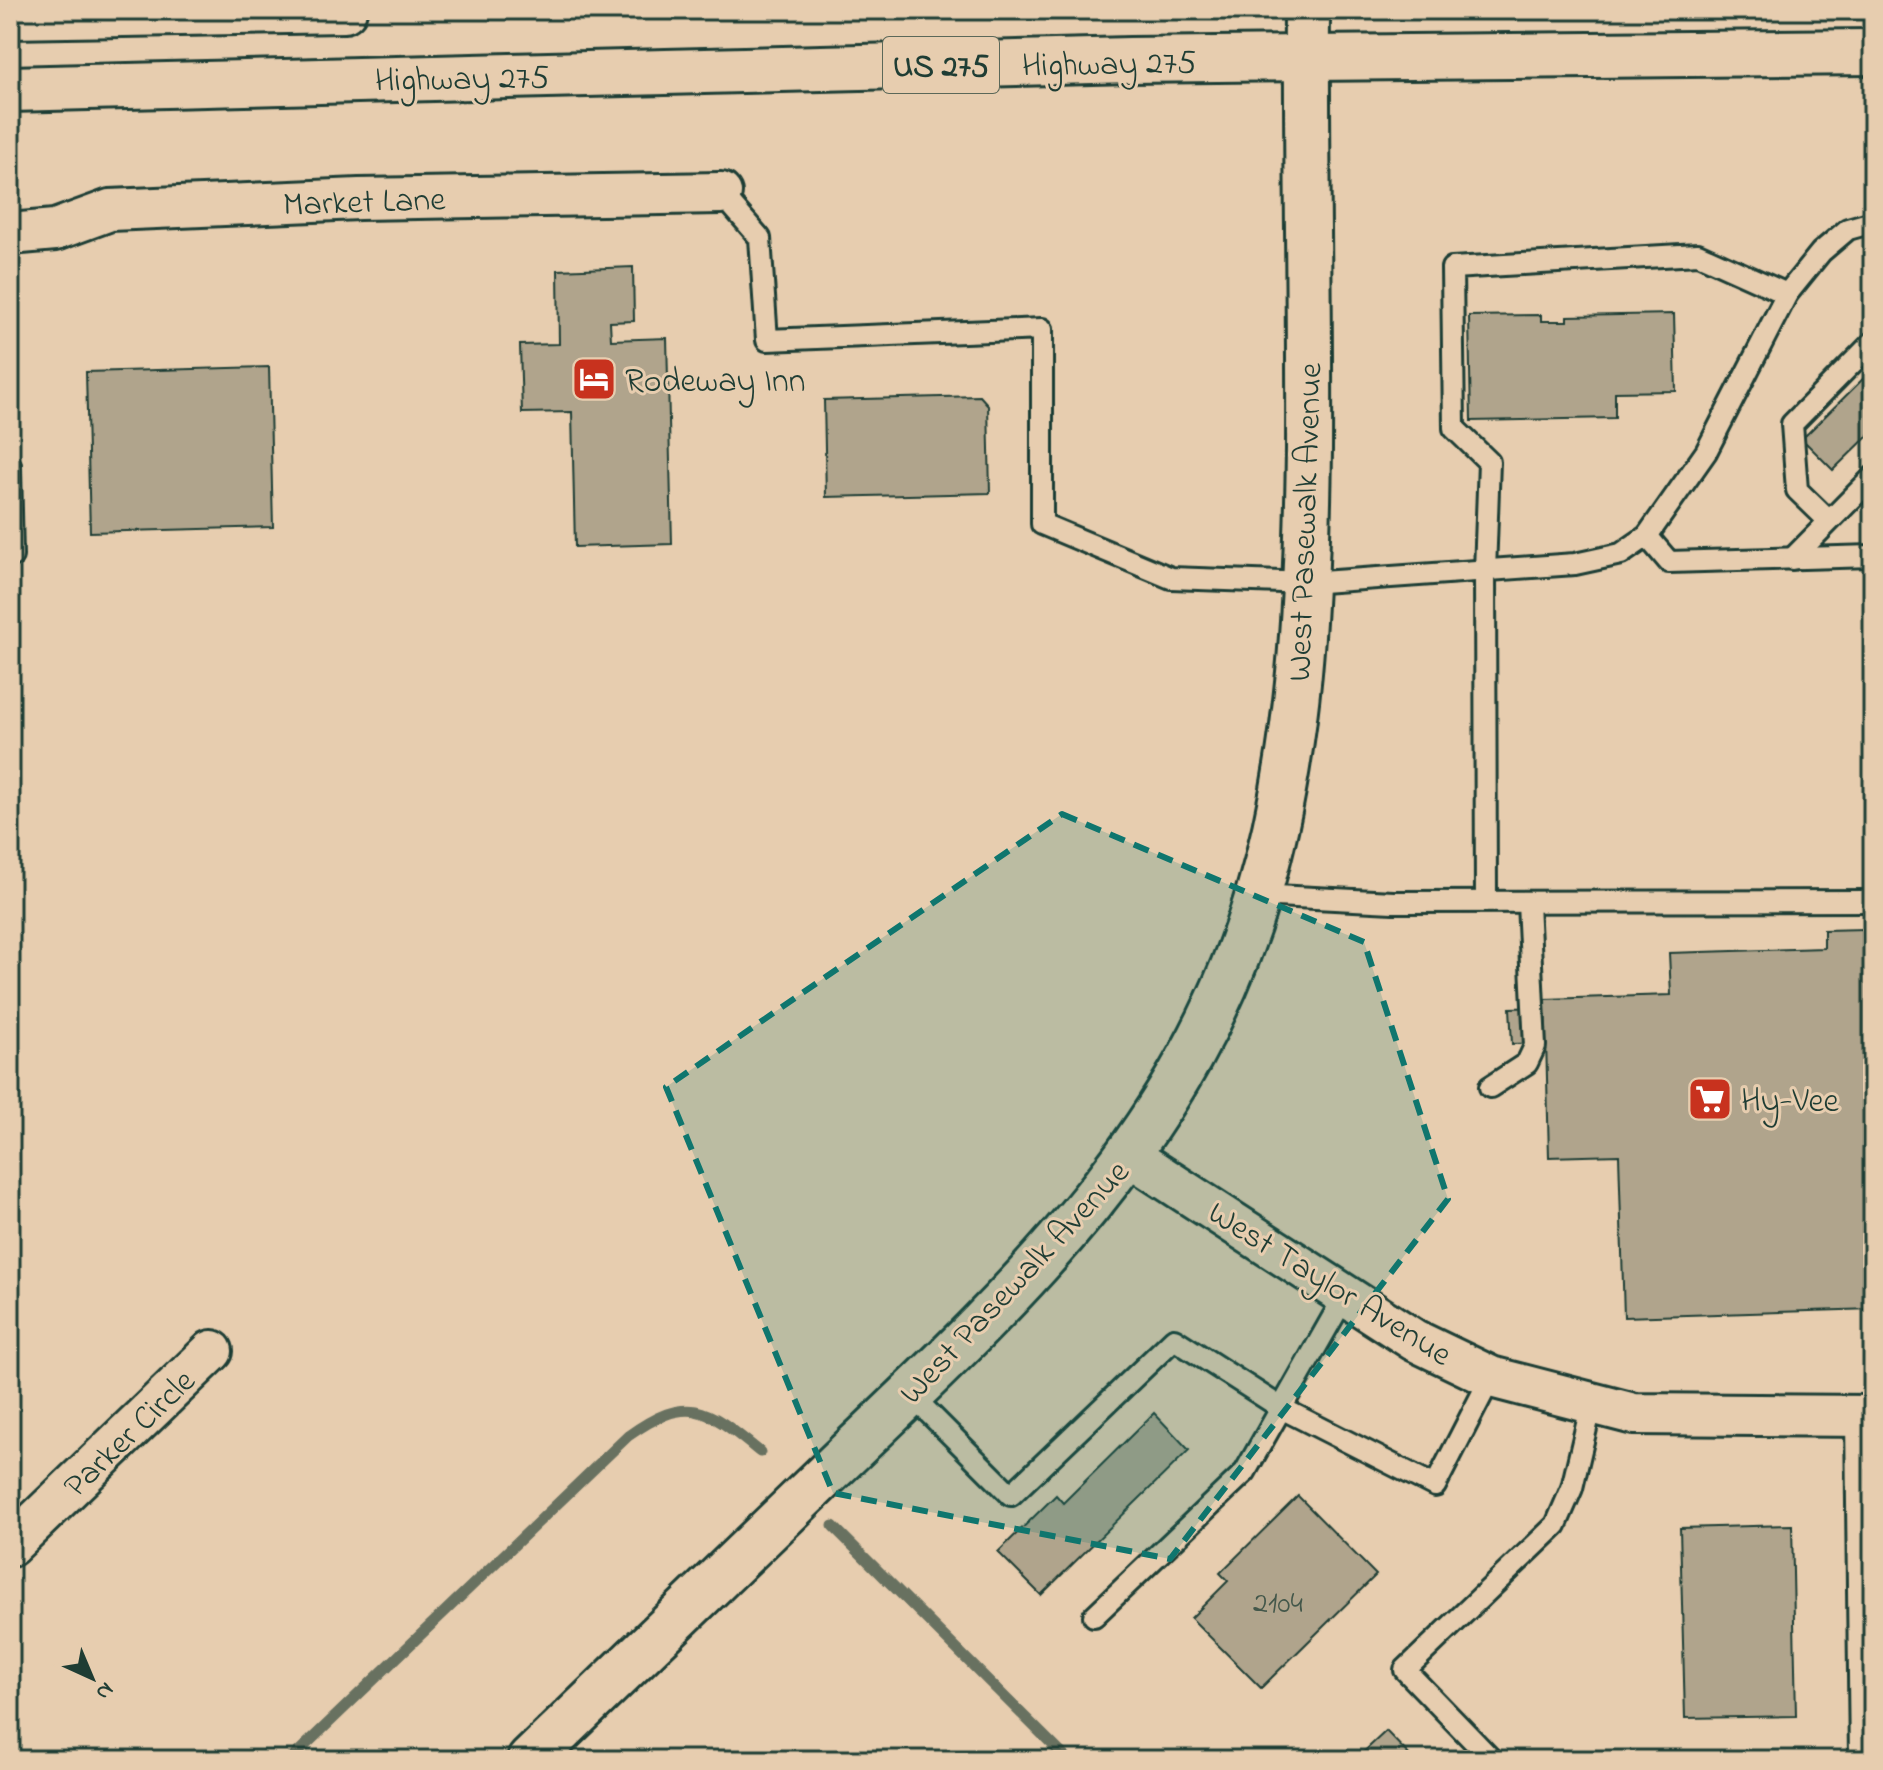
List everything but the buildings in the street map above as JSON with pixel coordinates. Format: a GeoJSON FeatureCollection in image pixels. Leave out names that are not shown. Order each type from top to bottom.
{"type":"FeatureCollection","features":[{"type":"Feature","properties":{"kind":"main road"},"geometry":{"type":"LineString","coordinates":[[10,16],[344,10]]}},
{"type":"Feature","properties":{"kind":"main road","name":"West Pasewalk Avenue"},"geometry":{"type":"LineString","coordinates":[[530,1760],[910,1394],[1064,1237],[1130,1156],[1186,1067],[1217,1005],[1258,895],[1279,812],[1296,695],[1307,583],[1310,291],[1307,10]]}},
{"type":"Feature","properties":{"kind":"main road","name":"Highway 275"},"geometry":{"type":"LineString","coordinates":[[10,89],[1130,60],[1306,61],[1873,52]]}},
{"type":"Feature","properties":{"kind":"street","name":"Market Lane"},"geometry":{"type":"LineString","coordinates":[[10,234],[55,230],[110,210],[359,199],[721,193]]}},
{"type":"Feature","properties":{"kind":"street","name":"West Taylor Avenue"},"geometry":{"type":"LineString","coordinates":[[1130,1156],[1414,1340],[1491,1377],[1634,1414],[1864,1417]]}},
{"type":"Feature","properties":{"kind":"street","name":"Parker Circle"},"geometry":{"type":"LineString","coordinates":[[10,1546],[212,1351]]}},
{"type":"Feature","properties":{"kind":"lane"},"geometry":{"type":"LineString","coordinates":[[721,193],[760,238],[767,340],[1042,329],[1042,524],[1171,578],[1307,583],[1575,564],[1621,554],[1647,536],[1706,452],[1787,294],[1821,252],[1848,229],[1873,222]]}},
{"type":"Feature","properties":{"kind":"lane"},"geometry":{"type":"LineString","coordinates":[[1486,901],[1485,571],[1489,462],[1454,428],[1452,268],[1698,254],[1787,294]]}},
{"type":"Feature","properties":{"kind":"lane"},"geometry":{"type":"LineString","coordinates":[[1829,521],[1797,490],[1792,424],[1873,342]]}},
{"type":"Feature","properties":{"kind":"lane"},"geometry":{"type":"LineString","coordinates":[[10,465],[12,556]]}},
{"type":"Feature","properties":{"kind":"lane"},"geometry":{"type":"LineString","coordinates":[[1792,559],[1873,477]]}},
{"type":"Feature","properties":{"kind":"lane"},"geometry":{"type":"LineString","coordinates":[[1647,536],[1669,562],[1873,556]]}},
{"type":"Feature","properties":{"kind":"lane"},"geometry":{"type":"LineString","coordinates":[[1258,895],[1393,902],[1873,901]]}},
{"type":"Feature","properties":{"kind":"lane"},"geometry":{"type":"LineString","coordinates":[[1490,1087],[1527,1063],[1535,1046],[1528,903]]}},
{"type":"Feature","properties":{"kind":"lane"},"geometry":{"type":"LineString","coordinates":[[1094,1616],[1245,1472],[1346,1294]]}},
{"type":"Feature","properties":{"kind":"lane"},"geometry":{"type":"LineString","coordinates":[[910,1394],[1011,1495],[1174,1339],[1283,1409],[1435,1486],[1491,1377]]}},
{"type":"Feature","properties":{"kind":"lane"},"geometry":{"type":"LineString","coordinates":[[1492,1760],[1405,1670],[1556,1525],[1572,1488],[1592,1403]]}},
{"type":"Feature","properties":{"kind":"lane"},"geometry":{"type":"LineString","coordinates":[[1860,1760],[1864,1417]]}},
{"type":"Feature","properties":{"kind":"highlighted area"},"geometry":{"type":"Polygon","coordinates":[[[1062,814],[1364,942],[1448,1199],[1170,1559],[833,1493],[666,1087],[1062,814]]]}},
{"type":"Feature","properties":{"kind":"waterway"},"geometry":{"type":"LineString","coordinates":[[290,1760],[628,1436],[649,1422],[683,1410],[697,1411],[726,1425],[760,1452]]}},
{"type":"Feature","properties":{"kind":"waterway"},"geometry":{"type":"LineString","coordinates":[[833,1526],[1068,1760]]}},
{"type":"Feature","properties":{"kind":"place","name":"Rodeway Inn"},"geometry":{"type":"Point","coordinates":[594,379]}},
{"type":"Feature","properties":{"kind":"place","name":"Hy-Vee"},"geometry":{"type":"Point","coordinates":[1710,1099]}}]}
